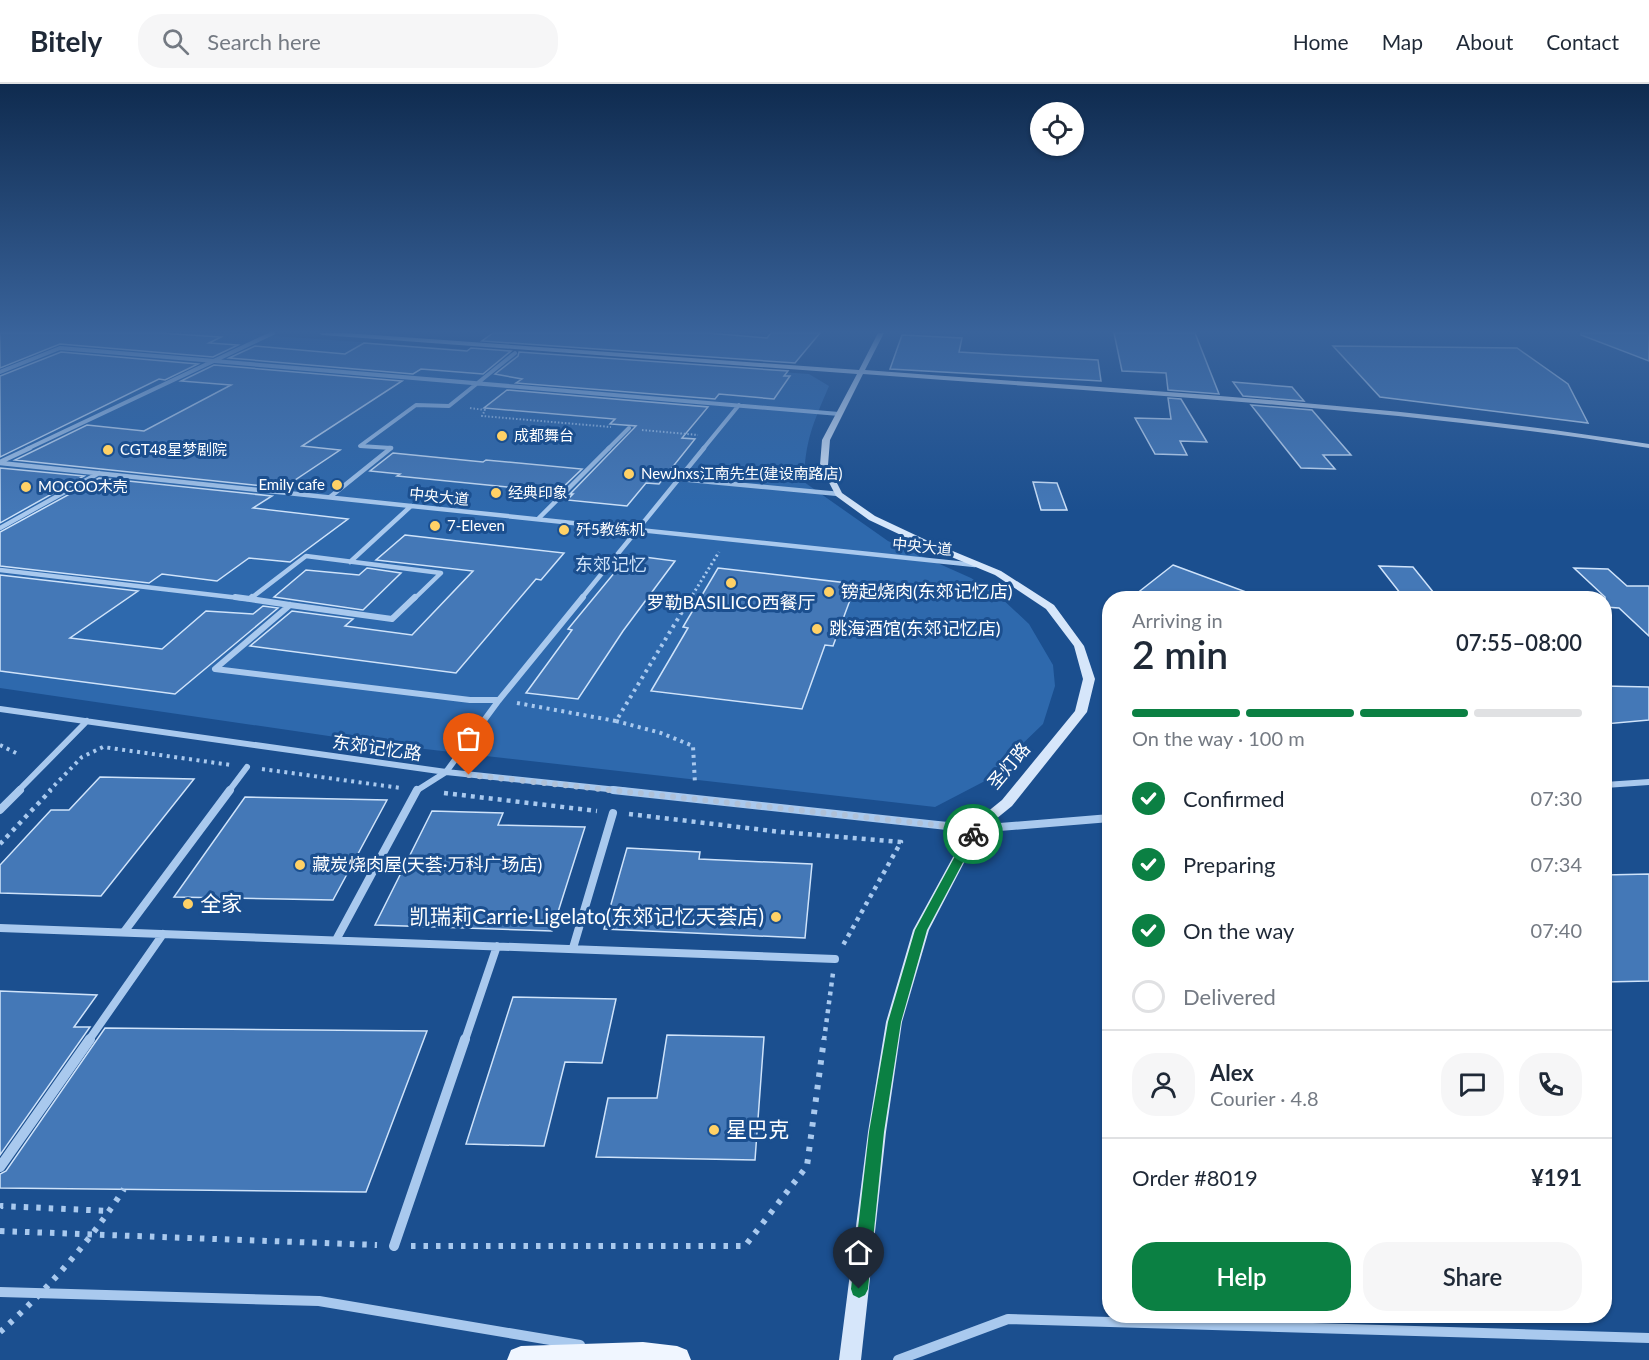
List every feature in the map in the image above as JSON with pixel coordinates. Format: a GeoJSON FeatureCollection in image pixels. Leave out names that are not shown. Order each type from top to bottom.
{"type":"FeatureCollection","features":[{"type":"Feature","properties":{"kind":"main road"},"geometry":{"type":"LineString","coordinates":[[521,1360],[643,1356],[677,1360]]}},
{"type":"Feature","properties":{"kind":"street"},"geometry":{"type":"LineString","coordinates":[[0,462],[146,393]]}},
{"type":"Feature","properties":{"kind":"street"},"geometry":{"type":"LineString","coordinates":[[330,497],[391,448],[360,446],[416,405],[449,406],[465,393]]}},
{"type":"Feature","properties":{"kind":"street"},"geometry":{"type":"LineString","coordinates":[[590,393],[839,414]]}},
{"type":"Feature","properties":{"kind":"street","name":"圣灯路"},"geometry":{"type":"LineString","coordinates":[[850,393],[826,440],[824,465],[839,494],[872,518],[922,542],[982,566],[1050,607],[1079,646],[1089,679],[1081,712],[1007,803],[975,829],[921,930],[894,1022],[877,1132],[850,1360]]}},
{"type":"Feature","properties":{"kind":"street"},"geometry":{"type":"LineString","coordinates":[[1119,393],[1400,415],[1589,436],[1649,446]]}},
{"type":"Feature","properties":{"kind":"street"},"geometry":{"type":"LineString","coordinates":[[336,940],[417,790],[446,772],[499,700],[739,405]]}},
{"type":"Feature","properties":{"kind":"street"},"geometry":{"type":"LineString","coordinates":[[538,519],[629,428]]}},
{"type":"Feature","properties":{"kind":"street","name":"中央大道"},"geometry":{"type":"LineString","coordinates":[[0,462],[982,566]]}},
{"type":"Feature","properties":{"kind":"street"},"geometry":{"type":"LineString","coordinates":[[0,528],[99,473]]}},
{"type":"Feature","properties":{"kind":"street"},"geometry":{"type":"LineString","coordinates":[[679,479],[839,494]]}},
{"type":"Feature","properties":{"kind":"street"},"geometry":{"type":"LineString","coordinates":[[350,562],[411,506]]}},
{"type":"Feature","properties":{"kind":"street"},"geometry":{"type":"LineString","coordinates":[[0,570],[392,618],[441,573],[306,556],[250,599]]}},
{"type":"Feature","properties":{"kind":"street"},"geometry":{"type":"LineString","coordinates":[[290,605],[215,669],[470,700],[499,700]]}},
{"type":"Feature","properties":{"kind":"street","name":"东郊记忆路"},"geometry":{"type":"LineString","coordinates":[[0,709],[446,772],[975,829],[1102,819]]}},
{"type":"Feature","properties":{"kind":"street"},"geometry":{"type":"LineString","coordinates":[[0,810],[87,722]]}},
{"type":"Feature","properties":{"kind":"street"},"geometry":{"type":"LineString","coordinates":[[124,932],[248,767]]}},
{"type":"Feature","properties":{"kind":"street"},"geometry":{"type":"LineString","coordinates":[[1612,785],[1649,782]]}},
{"type":"Feature","properties":{"kind":"street"},"geometry":{"type":"LineString","coordinates":[[573,948],[613,813]]}},
{"type":"Feature","properties":{"kind":"street"},"geometry":{"type":"LineString","coordinates":[[0,928],[835,958]]}},
{"type":"Feature","properties":{"kind":"street"},"geometry":{"type":"LineString","coordinates":[[0,1167],[163,934]]}},
{"type":"Feature","properties":{"kind":"street"},"geometry":{"type":"LineString","coordinates":[[394,1246],[497,946]]}},
{"type":"Feature","properties":{"kind":"street"},"geometry":{"type":"LineString","coordinates":[[0,1292],[319,1301],[643,1356]]}},
{"type":"Feature","properties":{"kind":"street"},"geometry":{"type":"LineString","coordinates":[[898,1360],[1008,1319],[1102,1322]]}},
{"type":"Feature","properties":{"kind":"street"},"geometry":{"type":"LineString","coordinates":[[1143,1323],[1649,1338]]}},
{"type":"Feature","properties":{"kind":"path"},"geometry":{"type":"LineString","coordinates":[[449,406],[485,410],[482,416],[714,436]]}},
{"type":"Feature","properties":{"kind":"path"},"geometry":{"type":"LineString","coordinates":[[616,721],[728,539]]}},
{"type":"Feature","properties":{"kind":"path"},"geometry":{"type":"LineString","coordinates":[[499,700],[616,721],[661,733],[693,746],[695,799]]}},
{"type":"Feature","properties":{"kind":"path"},"geometry":{"type":"LineString","coordinates":[[0,745],[18,754]]}},
{"type":"Feature","properties":{"kind":"path"},"geometry":{"type":"LineString","coordinates":[[0,1332],[65,1270],[124,1189]]}},
{"type":"Feature","properties":{"kind":"path"},"geometry":{"type":"LineString","coordinates":[[0,1208],[1,1206],[110,1211]]}},
{"type":"Feature","properties":{"kind":"green space","name":"东郊记忆"},"geometry":{"type":"Polygon","coordinates":[[[0,393],[826,393],[811,432],[804,482],[888,541],[971,578],[999,596],[1029,624],[1053,665],[1055,686],[1043,724],[983,782],[935,807],[390,745],[0,688],[0,393]]]}},
{"type":"Feature","properties":{"kind":"building"},"geometry":{"type":"Polygon","coordinates":[[[0,393],[131,393],[0,457],[0,393]]]}},
{"type":"Feature","properties":{"kind":"building"},"geometry":{"type":"Polygon","coordinates":[[[217,393],[384,393],[302,446],[340,450],[283,488],[15,460],[87,425],[144,431],[217,393]]]}},
{"type":"Feature","properties":{"kind":"building"},"geometry":{"type":"Polygon","coordinates":[[[504,393],[537,393],[708,407],[682,438],[695,439],[659,484],[646,483],[627,506],[567,500],[573,494],[570,494],[636,426],[610,424],[615,419],[484,408],[504,393]]]}},
{"type":"Feature","properties":{"kind":"building"},"geometry":{"type":"Polygon","coordinates":[[[635,393],[778,393],[774,399],[719,394],[715,399],[635,393]]]}},
{"type":"Feature","properties":{"kind":"building"},"geometry":{"type":"Polygon","coordinates":[[[1241,393],[1297,393],[1304,401],[1243,396],[1241,393]]]}},
{"type":"Feature","properties":{"kind":"building"},"geometry":{"type":"Polygon","coordinates":[[[1376,393],[1572,393],[1588,423],[1380,397],[1376,393]]]}},
{"type":"Feature","properties":{"kind":"building"},"geometry":{"type":"Polygon","coordinates":[[[1168,398],[1181,399],[1207,442],[1180,441],[1187,455],[1155,454],[1135,418],[1171,419],[1168,398]]]}},
{"type":"Feature","properties":{"kind":"building"},"geometry":{"type":"Polygon","coordinates":[[[1251,405],[1312,410],[1351,455],[1323,455],[1335,469],[1301,468],[1251,405]]]}},
{"type":"Feature","properties":{"kind":"building"},"geometry":{"type":"Polygon","coordinates":[[[393,453],[582,469],[558,492],[397,476],[400,474],[370,471],[393,453]]]}},
{"type":"Feature","properties":{"kind":"building"},"geometry":{"type":"Polygon","coordinates":[[[0,468],[84,476],[0,523],[0,468]]]}},
{"type":"Feature","properties":{"kind":"building"},"geometry":{"type":"Polygon","coordinates":[[[99,478],[272,496],[253,508],[348,519],[290,562],[249,558],[217,581],[162,574],[149,583],[0,566],[0,532],[99,478]]]}},
{"type":"Feature","properties":{"kind":"building"},"geometry":{"type":"Polygon","coordinates":[[[1033,482],[1057,483],[1067,510],[1041,510],[1033,482]]]}},
{"type":"Feature","properties":{"kind":"building"},"geometry":{"type":"Polygon","coordinates":[[[405,535],[564,553],[541,580],[536,579],[456,673],[250,646],[292,611],[353,619],[345,626],[412,635],[473,571],[376,560],[405,535]]]}},
{"type":"Feature","properties":{"kind":"building"},"geometry":{"type":"Polygon","coordinates":[[[629,555],[675,561],[623,631],[578,699],[526,693],[572,630],[568,629],[629,555]]]}},
{"type":"Feature","properties":{"kind":"building"},"geometry":{"type":"Polygon","coordinates":[[[1173,565],[1243,591],[1140,591],[1173,565]]]}},
{"type":"Feature","properties":{"kind":"building"},"geometry":{"type":"Polygon","coordinates":[[[1379,566],[1413,567],[1432,591],[1399,591],[1379,566]]]}},
{"type":"Feature","properties":{"kind":"building"},"geometry":{"type":"Polygon","coordinates":[[[367,568],[401,573],[363,610],[274,597],[306,570],[359,575],[367,568]]]}},
{"type":"Feature","properties":{"kind":"building"},"geometry":{"type":"Polygon","coordinates":[[[718,568],[856,584],[833,646],[825,645],[802,709],[651,691],[688,628],[683,627],[718,568]]]}},
{"type":"Feature","properties":{"kind":"building"},"geometry":{"type":"Polygon","coordinates":[[[1574,568],[1608,569],[1627,586],[1649,586],[1649,636],[1619,608],[1612,608],[1612,591],[1599,591],[1574,568]]]}},
{"type":"Feature","properties":{"kind":"building"},"geometry":{"type":"Polygon","coordinates":[[[0,575],[138,591],[70,638],[162,649],[206,611],[253,614],[263,606],[278,608],[175,694],[0,671],[0,575]]]}},
{"type":"Feature","properties":{"kind":"building"},"geometry":{"type":"Polygon","coordinates":[[[1612,686],[1649,687],[1649,720],[1612,723],[1612,686]]]}},
{"type":"Feature","properties":{"kind":"building"},"geometry":{"type":"Polygon","coordinates":[[[100,777],[194,779],[101,896],[0,893],[0,865],[51,810],[69,810],[100,777]]]}},
{"type":"Feature","properties":{"kind":"building"},"geometry":{"type":"Polygon","coordinates":[[[245,797],[387,800],[333,900],[174,897],[245,797]]]}},
{"type":"Feature","properties":{"kind":"building"},"geometry":{"type":"Polygon","coordinates":[[[432,811],[503,813],[498,825],[585,827],[552,931],[375,925],[432,811]]]}},
{"type":"Feature","properties":{"kind":"building"},"geometry":{"type":"Polygon","coordinates":[[[627,848],[700,852],[699,859],[812,864],[805,938],[604,929],[627,848]]]}},
{"type":"Feature","properties":{"kind":"building"},"geometry":{"type":"Polygon","coordinates":[[[1649,874],[1649,981],[1612,982],[1612,875],[1649,874]]]}},
{"type":"Feature","properties":{"kind":"building"},"geometry":{"type":"Polygon","coordinates":[[[0,991],[97,995],[74,1027],[90,1027],[0,1155],[0,991]]]}},
{"type":"Feature","properties":{"kind":"building"},"geometry":{"type":"Polygon","coordinates":[[[513,997],[616,999],[602,1063],[565,1062],[544,1146],[466,1144],[513,997]]]}},
{"type":"Feature","properties":{"kind":"building"},"geometry":{"type":"Polygon","coordinates":[[[105,1028],[427,1031],[366,1192],[0,1188],[0,1174],[6,1171],[105,1028]]]}},
{"type":"Feature","properties":{"kind":"building"},"geometry":{"type":"Polygon","coordinates":[[[667,1035],[764,1037],[755,1160],[596,1157],[608,1098],[657,1098],[667,1035]]]}},
{"type":"Feature","properties":{"kind":"way so far"},"geometry":{"type":"LineString","coordinates":[[469,775],[975,829],[973,834]]}},
{"type":"Feature","properties":{"kind":"place","name":"成都舞台"},"geometry":{"type":"Point","coordinates":[502,436]}},
{"type":"Feature","properties":{"kind":"place","name":"CGT48星梦剧院"},"geometry":{"type":"Point","coordinates":[108,450]}},
{"type":"Feature","properties":{"kind":"place","name":"NewJnxs江南先生(建设南路店)"},"geometry":{"type":"Point","coordinates":[629,474]}},
{"type":"Feature","properties":{"kind":"place","name":"Emily cafe"},"geometry":{"type":"Point","coordinates":[337,485]}},
{"type":"Feature","properties":{"kind":"place","name":"MOCOO木壳"},"geometry":{"type":"Point","coordinates":[26,487]}},
{"type":"Feature","properties":{"kind":"place","name":"经典印象"},"geometry":{"type":"Point","coordinates":[496,493]}},
{"type":"Feature","properties":{"kind":"place","name":"7-Eleven"},"geometry":{"type":"Point","coordinates":[435,526]}},
{"type":"Feature","properties":{"kind":"place","name":"歼5教练机"},"geometry":{"type":"Point","coordinates":[564,530]}},
{"type":"Feature","properties":{"kind":"place","name":"罗勒BASILICO西餐厅"},"geometry":{"type":"Point","coordinates":[731,583]}},
{"type":"Feature","properties":{"kind":"place","name":"镑起烧肉(东郊记忆店)"},"geometry":{"type":"Point","coordinates":[829,592]}},
{"type":"Feature","properties":{"kind":"place","name":"跳海酒馆(东郊记忆店)"},"geometry":{"type":"Point","coordinates":[817,629]}},
{"type":"Feature","properties":{"kind":"place","name":"藏炭烧肉屋(天荟·万科广场店)"},"geometry":{"type":"Point","coordinates":[300,865]}},
{"type":"Feature","properties":{"kind":"place","name":"全家"},"geometry":{"type":"Point","coordinates":[188,904]}},
{"type":"Feature","properties":{"kind":"place","name":"凯瑞莉Carrie·Ligelato(东郊记忆天荟店)"},"geometry":{"type":"Point","coordinates":[776,917]}},
{"type":"Feature","properties":{"kind":"place","name":"星巴克"},"geometry":{"type":"Point","coordinates":[714,1130]}},
{"type":"Feature","properties":{"kind":"route"},"geometry":{"type":"LineString","coordinates":[[859,1289],[877,1132],[894,1022],[921,930],[973,834]]}}]}
